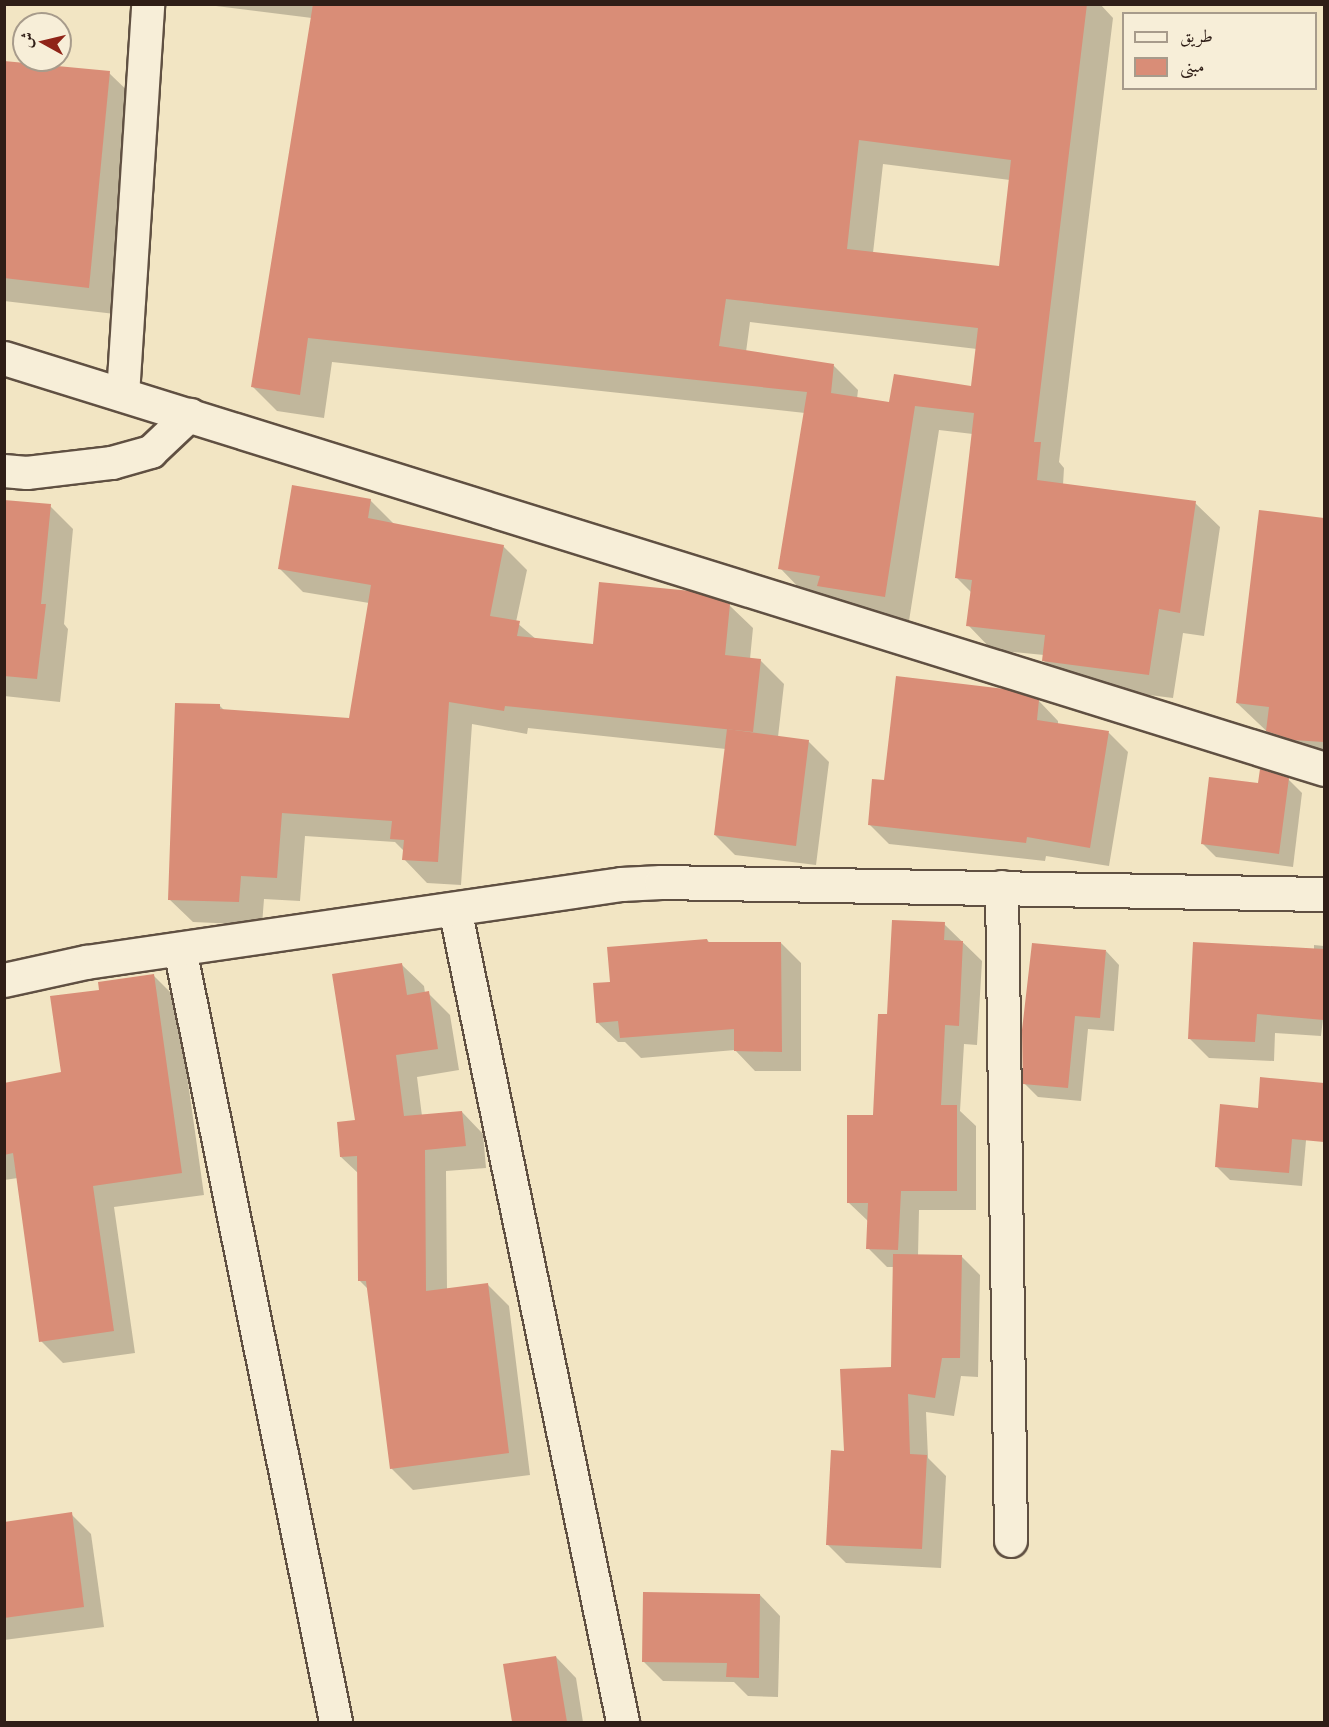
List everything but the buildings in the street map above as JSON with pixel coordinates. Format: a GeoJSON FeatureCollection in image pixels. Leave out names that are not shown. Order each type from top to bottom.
{"type":"FeatureCollection","features":[{"type":"Feature","properties":{"kind":"street"},"geometry":{"type":"LineString","coordinates":[[123,395],[147,4]]}},
{"type":"Feature","properties":{"kind":"street"},"geometry":{"type":"LineString","coordinates":[[4,358],[1324,769]]}},
{"type":"Feature","properties":{"kind":"street"},"geometry":{"type":"LineString","coordinates":[[4,471],[27,473],[112,464],[151,452],[190,415]]}},
{"type":"Feature","properties":{"kind":"street"},"geometry":{"type":"LineString","coordinates":[[4,980],[86,962],[621,884],[661,882],[1324,894]]}},
{"type":"Feature","properties":{"kind":"street"},"geometry":{"type":"LineString","coordinates":[[1002,887],[1011,1541]]}},
{"type":"Feature","properties":{"kind":"street"},"geometry":{"type":"LineString","coordinates":[[456,909],[623,1722]]}},
{"type":"Feature","properties":{"kind":"street"},"geometry":{"type":"LineString","coordinates":[[180,949],[336,1722]]}}]}
